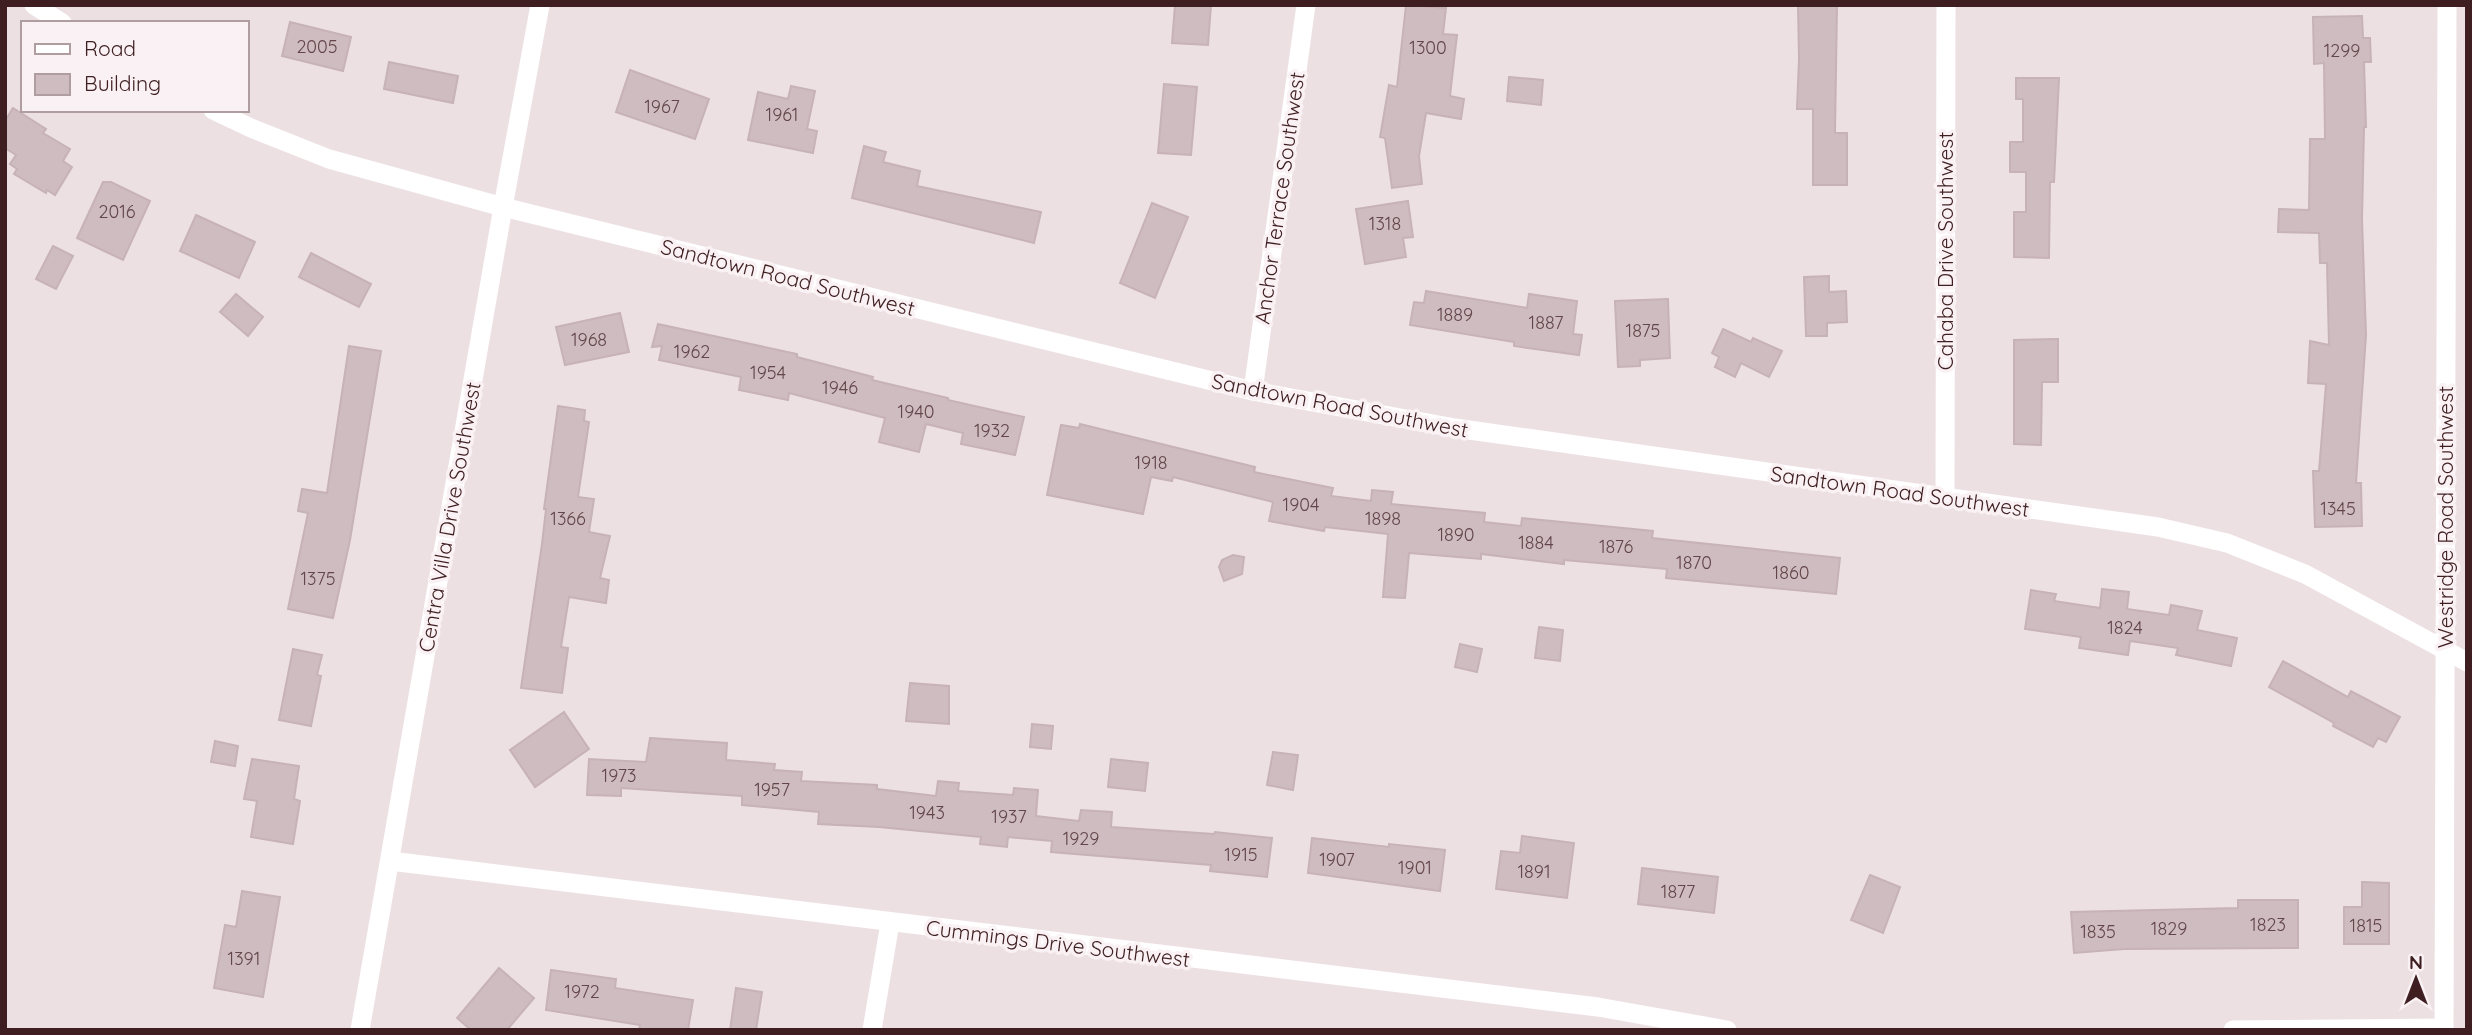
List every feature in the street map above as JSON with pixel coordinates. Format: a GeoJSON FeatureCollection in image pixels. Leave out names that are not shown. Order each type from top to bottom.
{"type":"FeatureCollection","features":[{"type":"Feature","properties":{"kind":"street"},"geometry":{"type":"LineString","coordinates":[[34,5],[59,21]]}},
{"type":"Feature","properties":{"kind":"street","name":"Centra Villa Drive Southwest"},"geometry":{"type":"LineString","coordinates":[[360,1030],[540,5]]}},
{"type":"Feature","properties":{"kind":"street","name":"Anchor Terrace Southwest"},"geometry":{"type":"LineString","coordinates":[[1253,391],[1306,5]]}},
{"type":"Feature","properties":{"kind":"street","name":"Cahaba Drive Southwest"},"geometry":{"type":"LineString","coordinates":[[1945,497],[1946,5]]}},
{"type":"Feature","properties":{"kind":"street","name":"Westridge Road Southwest"},"geometry":{"type":"LineString","coordinates":[[2444,1029],[2447,5]]}},
{"type":"Feature","properties":{"kind":"street","name":"Sandtown Road Southwest"},"geometry":{"type":"LineString","coordinates":[[217,112],[329,159],[503,207],[1253,391],[1455,428],[2158,527],[2227,543],[2305,574],[2467,662]]}},
{"type":"Feature","properties":{"kind":"street"},"geometry":{"type":"LineString","coordinates":[[2446,201],[2467,197]]}},
{"type":"Feature","properties":{"kind":"street","name":"Cummings Drive Southwest"},"geometry":{"type":"LineString","coordinates":[[390,861],[1598,1007],[1701,1028],[1727,1030]]}},
{"type":"Feature","properties":{"kind":"street"},"geometry":{"type":"LineString","coordinates":[[872,1030],[891,923]]}},
{"type":"Feature","properties":{"kind":"street"},"geometry":{"type":"LineString","coordinates":[[2233,1030],[2444,1029]]}},
{"type":"Feature","properties":{"kind":"building"},"geometry":{"type":"Polygon","coordinates":[[[1175,5],[1211,5],[1208,45],[1172,43],[1175,5]]]}},
{"type":"Feature","properties":{"kind":"building"},"geometry":{"type":"Polygon","coordinates":[[[1406,5],[1446,8],[1443,34],[1457,35],[1450,96],[1464,99],[1461,119],[1426,113],[1419,156],[1422,184],[1392,188],[1385,138],[1380,137],[1389,85],[1397,87],[1406,5]]]}},
{"type":"Feature","properties":{"kind":"building"},"geometry":{"type":"Polygon","coordinates":[[[1798,5],[1837,5],[1835,133],[1847,133],[1847,185],[1813,185],[1813,109],[1797,109],[1798,5]]]}},
{"type":"Feature","properties":{"kind":"building"},"geometry":{"type":"Polygon","coordinates":[[[2362,16],[2363,38],[2370,38],[2371,62],[2364,62],[2366,127],[2362,219],[2366,335],[2356,483],[2361,483],[2362,526],[2315,527],[2313,471],[2319,471],[2326,384],[2308,383],[2310,341],[2329,345],[2327,263],[2320,263],[2319,233],[2278,232],[2279,209],[2309,210],[2310,139],[2325,139],[2324,63],[2314,64],[2313,17],[2362,16]]]}},
{"type":"Feature","properties":{"kind":"building"},"geometry":{"type":"Polygon","coordinates":[[[290,22],[351,37],[343,71],[282,56],[290,22]]]}},
{"type":"Feature","properties":{"kind":"building"},"geometry":{"type":"Polygon","coordinates":[[[389,62],[458,76],[453,103],[384,89],[389,62]]]}},
{"type":"Feature","properties":{"kind":"building"},"geometry":{"type":"Polygon","coordinates":[[[630,70],[709,99],[695,139],[616,112],[630,70]]]}},
{"type":"Feature","properties":{"kind":"building"},"geometry":{"type":"Polygon","coordinates":[[[1509,77],[1543,80],[1541,105],[1507,101],[1509,77]]]}},
{"type":"Feature","properties":{"kind":"building"},"geometry":{"type":"Polygon","coordinates":[[[2016,78],[2059,78],[2054,182],[2050,182],[2049,258],[2014,257],[2014,212],[2026,212],[2026,172],[2010,172],[2010,142],[2023,142],[2023,99],[2016,99],[2016,78]]]}},
{"type":"Feature","properties":{"kind":"building"},"geometry":{"type":"Polygon","coordinates":[[[1164,84],[1197,87],[1191,155],[1158,153],[1164,84]]]}},
{"type":"Feature","properties":{"kind":"building"},"geometry":{"type":"Polygon","coordinates":[[[791,86],[815,91],[807,129],[817,131],[813,153],[748,140],[758,92],[788,99],[791,86]]]}},
{"type":"Feature","properties":{"kind":"building"},"geometry":{"type":"Polygon","coordinates":[[[13,108],[46,129],[43,133],[70,149],[63,161],[72,167],[55,195],[47,190],[46,193],[14,174],[17,169],[10,164],[16,155],[5,148],[5,121],[13,108]]]}},
{"type":"Feature","properties":{"kind":"building"},"geometry":{"type":"Polygon","coordinates":[[[864,146],[886,152],[883,162],[920,171],[917,186],[1041,212],[1034,243],[852,198],[864,146]]]}},
{"type":"Feature","properties":{"kind":"building"},"geometry":{"type":"Polygon","coordinates":[[[103,182],[111,182],[150,201],[123,260],[77,238],[103,182]]]}},
{"type":"Feature","properties":{"kind":"building"},"geometry":{"type":"Polygon","coordinates":[[[1408,201],[1413,237],[1403,238],[1406,257],[1365,264],[1356,209],[1408,201]]]}},
{"type":"Feature","properties":{"kind":"building"},"geometry":{"type":"Polygon","coordinates":[[[1152,203],[1188,217],[1155,298],[1120,283],[1152,203]]]}},
{"type":"Feature","properties":{"kind":"building"},"geometry":{"type":"Polygon","coordinates":[[[196,215],[255,242],[239,278],[180,251],[196,215]]]}},
{"type":"Feature","properties":{"kind":"building"},"geometry":{"type":"Polygon","coordinates":[[[53,246],[73,256],[56,289],[36,279],[53,246]]]}},
{"type":"Feature","properties":{"kind":"building"},"geometry":{"type":"Polygon","coordinates":[[[311,253],[371,284],[359,307],[299,277],[311,253]]]}},
{"type":"Feature","properties":{"kind":"building"},"geometry":{"type":"Polygon","coordinates":[[[1829,276],[1829,292],[1846,291],[1847,322],[1827,323],[1827,336],[1806,336],[1804,277],[1829,276]]]}},
{"type":"Feature","properties":{"kind":"building"},"geometry":{"type":"Polygon","coordinates":[[[1426,291],[1527,308],[1529,294],[1577,301],[1573,334],[1582,335],[1579,355],[1514,346],[1514,342],[1410,325],[1414,302],[1424,303],[1426,291]]]}},
{"type":"Feature","properties":{"kind":"building"},"geometry":{"type":"Polygon","coordinates":[[[236,294],[263,317],[248,336],[220,312],[236,294]]]}},
{"type":"Feature","properties":{"kind":"building"},"geometry":{"type":"Polygon","coordinates":[[[1668,299],[1670,358],[1640,360],[1640,366],[1618,367],[1615,301],[1668,299]]]}},
{"type":"Feature","properties":{"kind":"building"},"geometry":{"type":"Polygon","coordinates":[[[620,313],[629,352],[565,365],[556,327],[620,313]]]}},
{"type":"Feature","properties":{"kind":"building"},"geometry":{"type":"Polygon","coordinates":[[[658,324],[797,354],[797,357],[873,377],[872,380],[1024,417],[1015,455],[961,444],[963,433],[926,424],[919,452],[879,442],[885,418],[789,393],[788,400],[739,390],[741,377],[659,360],[662,346],[652,347],[658,324]]]}},
{"type":"Feature","properties":{"kind":"building"},"geometry":{"type":"Polygon","coordinates":[[[1723,329],[1751,342],[1753,338],[1782,351],[1769,377],[1741,363],[1735,377],[1715,367],[1719,357],[1712,353],[1723,329]]]}},
{"type":"Feature","properties":{"kind":"building"},"geometry":{"type":"Polygon","coordinates":[[[2058,339],[2058,382],[2042,382],[2041,445],[2014,444],[2014,340],[2058,339]]]}},
{"type":"Feature","properties":{"kind":"building"},"geometry":{"type":"Polygon","coordinates":[[[349,346],[381,351],[350,540],[333,618],[288,609],[308,513],[298,511],[302,489],[327,493],[349,346]]]}},
{"type":"Feature","properties":{"kind":"building"},"geometry":{"type":"Polygon","coordinates":[[[558,406],[585,410],[584,421],[589,422],[578,497],[594,499],[589,532],[610,536],[600,578],[609,580],[606,603],[569,597],[561,647],[568,648],[562,693],[521,688],[558,406]]]}},
{"type":"Feature","properties":{"kind":"building"},"geometry":{"type":"Polygon","coordinates":[[[1080,424],[1255,467],[1254,472],[1333,488],[1331,496],[1371,501],[1372,490],[1393,492],[1391,504],[1485,513],[1484,522],[1521,526],[1522,518],[1653,531],[1652,538],[1840,558],[1836,594],[1666,578],[1667,569],[1564,560],[1564,564],[1481,554],[1481,559],[1409,553],[1405,598],[1383,597],[1388,534],[1325,527],[1324,531],[1269,521],[1273,502],[1173,477],[1172,481],[1151,477],[1143,514],[1047,495],[1061,425],[1079,428],[1080,424]]]}},
{"type":"Feature","properties":{"kind":"building"},"geometry":{"type":"Polygon","coordinates":[[[1233,555],[1244,557],[1242,574],[1224,581],[1219,567],[1222,560],[1233,555]]]}},
{"type":"Feature","properties":{"kind":"building"},"geometry":{"type":"Polygon","coordinates":[[[2102,589],[2129,592],[2127,609],[2169,615],[2171,605],[2202,611],[2197,630],[2237,638],[2231,666],[2176,655],[2178,648],[2130,641],[2128,655],[2079,648],[2081,637],[2025,629],[2031,590],[2056,594],[2054,601],[2100,608],[2102,589]]]}},
{"type":"Feature","properties":{"kind":"building"},"geometry":{"type":"Polygon","coordinates":[[[1539,627],[1563,630],[1560,661],[1535,658],[1539,627]]]}},
{"type":"Feature","properties":{"kind":"building"},"geometry":{"type":"Polygon","coordinates":[[[1460,644],[1482,649],[1477,672],[1455,667],[1460,644]]]}},
{"type":"Feature","properties":{"kind":"building"},"geometry":{"type":"Polygon","coordinates":[[[293,649],[322,655],[317,675],[321,676],[311,726],[279,720],[293,649]]]}},
{"type":"Feature","properties":{"kind":"building"},"geometry":{"type":"Polygon","coordinates":[[[2283,661],[2348,697],[2351,691],[2400,717],[2386,742],[2378,738],[2373,747],[2269,687],[2283,661]]]}},
{"type":"Feature","properties":{"kind":"building"},"geometry":{"type":"Polygon","coordinates":[[[910,683],[949,686],[949,724],[906,721],[910,683]]]}},
{"type":"Feature","properties":{"kind":"building"},"geometry":{"type":"Polygon","coordinates":[[[564,712],[589,749],[535,787],[510,750],[564,712]]]}},
{"type":"Feature","properties":{"kind":"building"},"geometry":{"type":"Polygon","coordinates":[[[1032,724],[1053,726],[1051,749],[1030,747],[1032,724]]]}},
{"type":"Feature","properties":{"kind":"building"},"geometry":{"type":"Polygon","coordinates":[[[650,738],[727,743],[726,760],[775,764],[774,770],[802,772],[801,781],[877,785],[877,789],[936,796],[938,781],[959,783],[958,791],[1013,795],[1014,788],[1038,790],[1036,816],[1079,821],[1081,810],[1112,812],[1111,827],[1215,832],[1272,838],[1267,877],[1210,871],[1211,865],[1051,852],[1052,841],[1008,837],[1007,847],[980,844],[981,837],[818,824],[819,812],[742,805],[742,796],[621,788],[621,796],[587,795],[589,759],[646,762],[650,738]]]}},
{"type":"Feature","properties":{"kind":"building"},"geometry":{"type":"Polygon","coordinates":[[[215,741],[238,746],[235,766],[211,762],[215,741]]]}},
{"type":"Feature","properties":{"kind":"building"},"geometry":{"type":"Polygon","coordinates":[[[1273,752],[1298,755],[1293,790],[1267,785],[1273,752]]]}},
{"type":"Feature","properties":{"kind":"building"},"geometry":{"type":"Polygon","coordinates":[[[252,759],[299,766],[294,799],[300,801],[293,844],[251,837],[257,801],[244,799],[252,759]]]}},
{"type":"Feature","properties":{"kind":"building"},"geometry":{"type":"Polygon","coordinates":[[[1111,759],[1148,763],[1145,791],[1108,787],[1111,759]]]}},
{"type":"Feature","properties":{"kind":"building"},"geometry":{"type":"Polygon","coordinates":[[[1522,836],[1574,843],[1567,898],[1496,889],[1501,851],[1520,853],[1522,836]]]}},
{"type":"Feature","properties":{"kind":"building"},"geometry":{"type":"Polygon","coordinates":[[[1312,838],[1445,850],[1440,891],[1308,873],[1312,838]]]}},
{"type":"Feature","properties":{"kind":"building"},"geometry":{"type":"Polygon","coordinates":[[[1642,868],[1718,877],[1714,913],[1638,904],[1642,868]]]}},
{"type":"Feature","properties":{"kind":"building"},"geometry":{"type":"Polygon","coordinates":[[[1870,875],[1900,887],[1883,933],[1851,920],[1870,875]]]}},
{"type":"Feature","properties":{"kind":"building"},"geometry":{"type":"Polygon","coordinates":[[[2362,882],[2389,883],[2389,944],[2344,944],[2344,907],[2362,907],[2362,882]]]}},
{"type":"Feature","properties":{"kind":"building"},"geometry":{"type":"Polygon","coordinates":[[[242,891],[280,897],[263,997],[214,988],[225,925],[236,927],[242,891]]]}},
{"type":"Feature","properties":{"kind":"building"},"geometry":{"type":"Polygon","coordinates":[[[2238,900],[2298,900],[2298,948],[2124,949],[2074,953],[2071,912],[2238,908],[2238,900]]]}},
{"type":"Feature","properties":{"kind":"building"},"geometry":{"type":"Polygon","coordinates":[[[499,968],[534,998],[507,1030],[471,1030],[457,1018],[499,968]]]}},
{"type":"Feature","properties":{"kind":"building"},"geometry":{"type":"Polygon","coordinates":[[[551,970],[616,979],[615,988],[693,1000],[688,1030],[639,1030],[640,1025],[546,1010],[551,970]]]}},
{"type":"Feature","properties":{"kind":"building"},"geometry":{"type":"Polygon","coordinates":[[[736,988],[762,992],[756,1030],[730,1030],[736,988]]]}}]}
